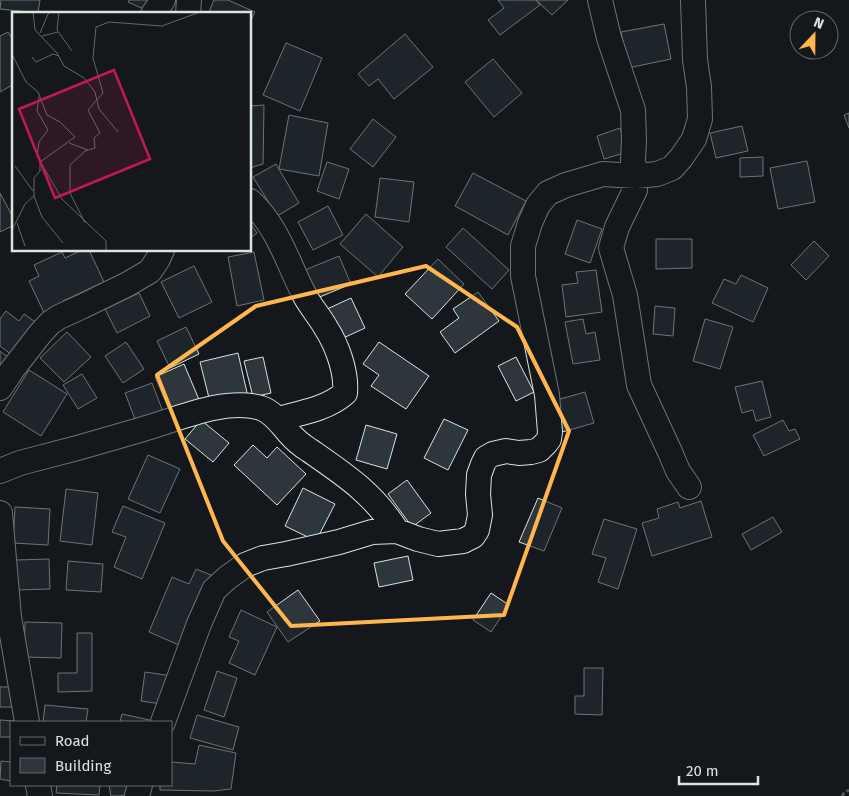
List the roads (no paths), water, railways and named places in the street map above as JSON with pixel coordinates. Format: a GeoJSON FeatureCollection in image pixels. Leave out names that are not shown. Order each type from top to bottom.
{"type":"FeatureCollection","features":[{"type":"Feature","properties":{"kind":"street"},"geometry":{"type":"LineString","coordinates":[[154,12],[163,0]]}},
{"type":"Feature","properties":{"kind":"street"},"geometry":{"type":"LineString","coordinates":[[600,0],[633,110],[633,161],[636,176],[635,190],[617,227],[611,248],[625,295],[639,385],[678,471],[689,487]]}},
{"type":"Feature","properties":{"kind":"street"},"geometry":{"type":"LineString","coordinates":[[162,721],[214,590],[245,565],[263,558],[330,544],[372,532],[397,532],[438,544],[463,541],[473,536],[477,530],[480,515],[479,475],[486,458],[506,451],[518,453],[531,452],[539,450],[546,444],[550,432],[547,395],[523,276],[523,246],[530,223],[538,205],[548,193],[554,190],[603,174],[636,176],[657,174],[672,168],[681,158],[694,139],[700,119],[693,0]]}},
{"type":"Feature","properties":{"kind":"street"},"geometry":{"type":"LineString","coordinates":[[251,202],[276,233],[306,296],[328,330],[344,373],[346,384],[345,393],[337,400],[278,419]]}},
{"type":"Feature","properties":{"kind":"street"},"geometry":{"type":"LineString","coordinates":[[0,388],[50,323],[58,317],[128,284],[150,271],[162,251]]}},
{"type":"Feature","properties":{"kind":"street"},"geometry":{"type":"LineString","coordinates":[[0,471],[155,426],[202,410],[240,405],[262,408],[278,419],[300,444],[356,483],[388,517],[397,532]]}},
{"type":"Feature","properties":{"kind":"street"},"geometry":{"type":"LineString","coordinates":[[0,512],[8,617],[27,721]]}}]}
